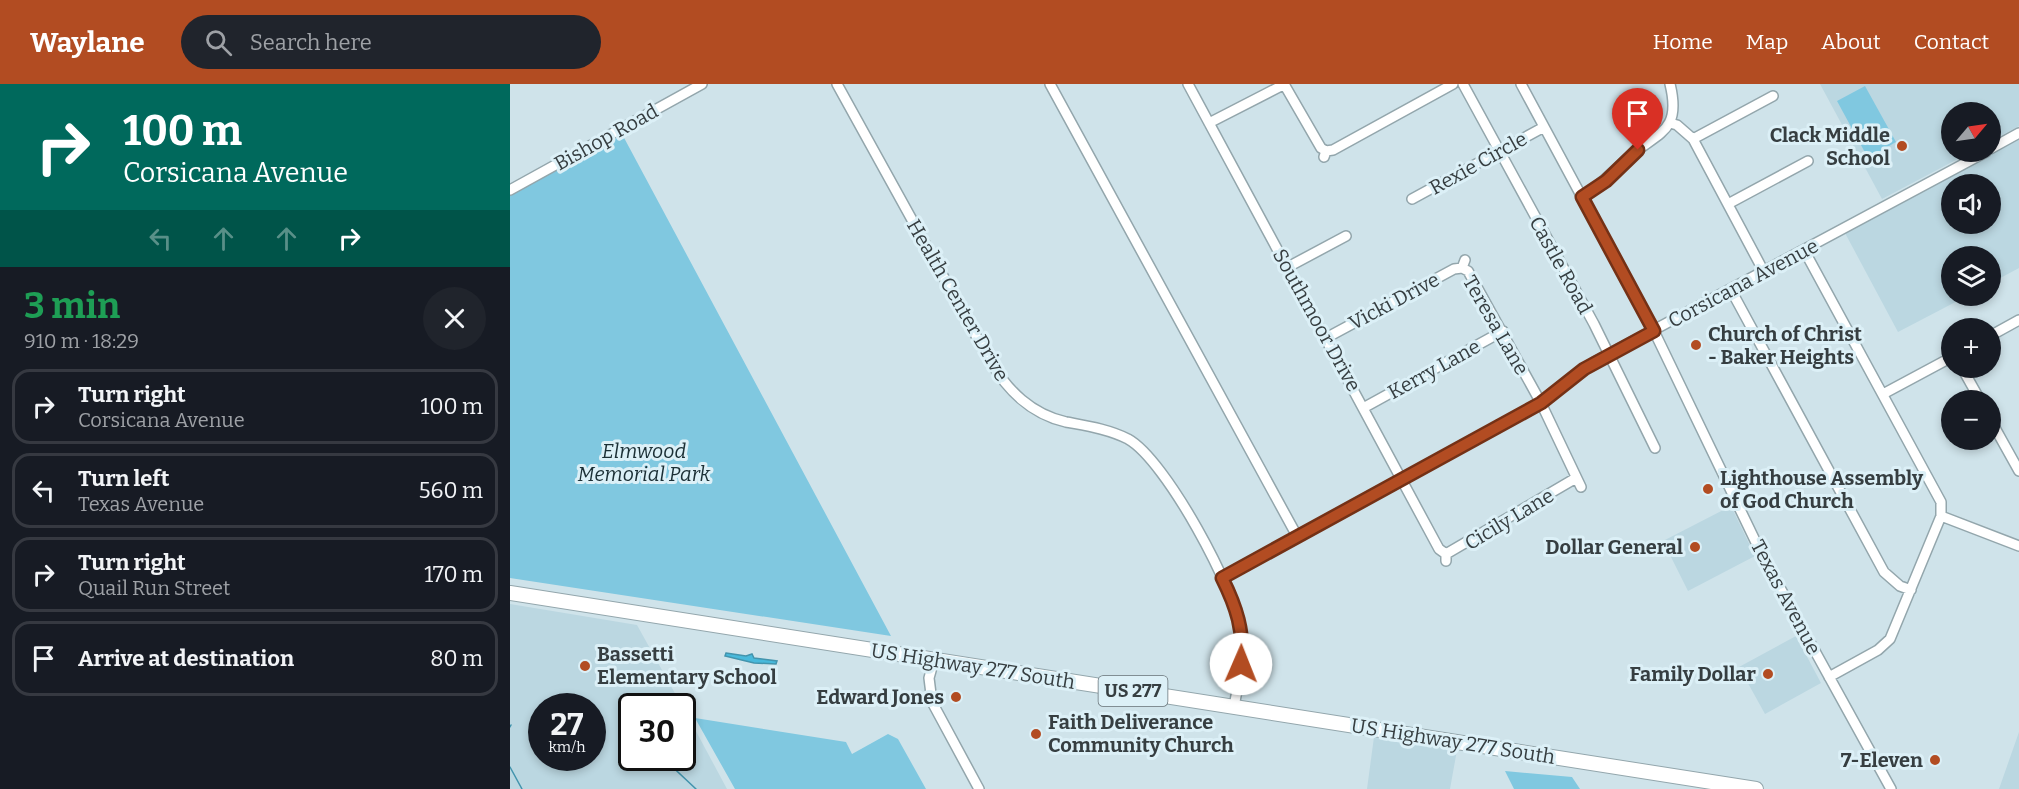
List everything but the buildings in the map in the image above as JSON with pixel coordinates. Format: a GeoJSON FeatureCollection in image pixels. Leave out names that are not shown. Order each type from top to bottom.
{"type":"FeatureCollection","features":[{"type":"Feature","properties":{"kind":"highway","name":"US Highway 277 South"},"geometry":{"type":"LineString","coordinates":[[510,593],[1756,789]]}},
{"type":"Feature","properties":{"kind":"street","name":"Bishop Road"},"geometry":{"type":"LineString","coordinates":[[510,190],[702,84]]}},
{"type":"Feature","properties":{"kind":"street","name":"Health Center Drive"},"geometry":{"type":"LineString","coordinates":[[837,84],[990,361],[1012,393],[1042,414],[1113,433],[1143,451],[1175,494],[1222,578],[1232,599],[1242,634],[1242,657],[1234,707]]}},
{"type":"Feature","properties":{"kind":"street"},"geometry":{"type":"LineString","coordinates":[[1050,84],[1297,536]]}},
{"type":"Feature","properties":{"kind":"street","name":"Southmoor Drive"},"geometry":{"type":"LineString","coordinates":[[1188,84],[1365,407],[1439,549],[1446,558]]}},
{"type":"Feature","properties":{"kind":"street"},"geometry":{"type":"LineString","coordinates":[[1209,123],[1285,84],[1325,154],[1453,84]]}},
{"type":"Feature","properties":{"kind":"street","name":"Castle Road"},"geometry":{"type":"LineString","coordinates":[[1463,84],[1609,354],[1655,448]]}},
{"type":"Feature","properties":{"kind":"street","name":"Texas Avenue"},"geometry":{"type":"LineString","coordinates":[[1521,84],[1654,331],[1763,557],[1891,789]]}},
{"type":"Feature","properties":{"kind":"street"},"geometry":{"type":"LineString","coordinates":[[1582,197],[1606,181],[1629,157],[1657,139],[1670,123],[1673,102],[1670,84]]}},
{"type":"Feature","properties":{"kind":"street"},"geometry":{"type":"LineString","coordinates":[[1693,139],[1773,96]]}},
{"type":"Feature","properties":{"kind":"street"},"geometry":{"type":"LineString","coordinates":[[1670,123],[1677,125],[1693,139],[1764,272]]}},
{"type":"Feature","properties":{"kind":"street","name":"Rexie Circle"},"geometry":{"type":"LineString","coordinates":[[1412,199],[1544,127]]}},
{"type":"Feature","properties":{"kind":"street"},"geometry":{"type":"LineString","coordinates":[[2001,143],[2019,133]]}},
{"type":"Feature","properties":{"kind":"street"},"geometry":{"type":"LineString","coordinates":[[1728,204],[1808,162]]}},
{"type":"Feature","properties":{"kind":"street","name":"Corsicana Avenue"},"geometry":{"type":"LineString","coordinates":[[1222,578],[1541,403],[1584,369],[1609,354],[1967,162]]}},
{"type":"Feature","properties":{"kind":"street"},"geometry":{"type":"LineString","coordinates":[[1288,267],[1346,236]]}},
{"type":"Feature","properties":{"kind":"street"},"geometry":{"type":"LineString","coordinates":[[1804,250],[1941,502],[1941,516],[1890,639],[1878,650],[1829,677]]}},
{"type":"Feature","properties":{"kind":"street","name":"Teresa Lane"},"geometry":{"type":"LineString","coordinates":[[1463,264],[1503,331],[1579,483]]}},
{"type":"Feature","properties":{"kind":"street","name":"Vicki Drive"},"geometry":{"type":"LineString","coordinates":[[1326,338],[1463,264]]}},
{"type":"Feature","properties":{"kind":"street"},"geometry":{"type":"LineString","coordinates":[[1731,290],[1884,572],[1890,580],[1911,590]]}},
{"type":"Feature","properties":{"kind":"street"},"geometry":{"type":"LineString","coordinates":[[2001,330],[2019,320]]}},
{"type":"Feature","properties":{"kind":"street","name":"Kerry Lane"},"geometry":{"type":"LineString","coordinates":[[1365,407],[1503,331]]}},
{"type":"Feature","properties":{"kind":"street"},"geometry":{"type":"LineString","coordinates":[[1883,394],[1941,363]]}},
{"type":"Feature","properties":{"kind":"street"},"geometry":{"type":"LineString","coordinates":[[2001,439],[2019,471]]}},
{"type":"Feature","properties":{"kind":"street","name":"Cicily Lane"},"geometry":{"type":"LineString","coordinates":[[1446,558],[1579,483]]}},
{"type":"Feature","properties":{"kind":"street"},"geometry":{"type":"LineString","coordinates":[[1941,516],[2017,545],[2019,534]]}},
{"type":"Feature","properties":{"kind":"street"},"geometry":{"type":"LineString","coordinates":[[934,660],[929,678],[932,702],[979,789]]}},
{"type":"Feature","properties":{"kind":"shaded area","name":"Clack Middle School"},"geometry":{"type":"Polygon","coordinates":[[[1820,84],[2019,84],[2019,126],[2001,136],[2001,102],[1941,102],[1941,162],[1952,162],[1882,199],[1820,84]]]}},
{"type":"Feature","properties":{"kind":"shaded area"},"geometry":{"type":"Polygon","coordinates":[[[2019,137],[2019,268],[2001,278],[2001,246],[1941,246],[1941,306],[1948,306],[1898,332],[1845,233],[1941,180],[1941,234],[2001,234],[2001,174],[1952,174],[1974,162],[2001,162],[2001,147],[2019,137]]]}},
{"type":"Feature","properties":{"kind":"shaded area"},"geometry":{"type":"Polygon","coordinates":[[[1731,506],[1755,556],[1688,591],[1663,541],[1731,506]]]}},
{"type":"Feature","properties":{"kind":"shaded area","name":"Bassetti Elementary School"},"geometry":{"type":"Polygon","coordinates":[[[510,604],[637,625],[675,693],[618,693],[618,771],[696,771],[696,731],[727,789],[510,789],[510,604]]]}},
{"type":"Feature","properties":{"kind":"shaded area"},"geometry":{"type":"Polygon","coordinates":[[[1796,636],[1821,683],[1765,714],[1739,667],[1796,636]]]}},
{"type":"Feature","properties":{"kind":"shaded area"},"geometry":{"type":"Polygon","coordinates":[[[726,653],[746,656],[752,654],[754,658],[777,661],[776,664],[754,663],[725,656],[726,653]]]}},
{"type":"Feature","properties":{"kind":"shaded area"},"geometry":{"type":"Polygon","coordinates":[[[2019,732],[2019,789],[1999,789],[2019,732]]]}},
{"type":"Feature","properties":{"kind":"shaded area"},"geometry":{"type":"Polygon","coordinates":[[[1374,737],[1457,750],[1450,789],[1367,789],[1374,737]]]}},
{"type":"Feature","properties":{"kind":"green space"},"geometry":{"type":"Polygon","coordinates":[[[1865,86],[1896,142],[1868,158],[1837,101],[1865,86]]]}},
{"type":"Feature","properties":{"kind":"green space","name":"Elmwood Memorial Park"},"geometry":{"type":"Polygon","coordinates":[[[622,134],[891,636],[510,578],[510,196],[622,134]]]}},
{"type":"Feature","properties":{"kind":"green space"},"geometry":{"type":"Polygon","coordinates":[[[696,718],[846,742],[852,754],[888,734],[898,739],[926,789],[735,789],[696,718]]]}},
{"type":"Feature","properties":{"kind":"green space"},"geometry":{"type":"Polygon","coordinates":[[[1505,771],[1572,777],[1580,789],[1514,789],[1505,771]]]}},
{"type":"Feature","properties":{"kind":"waterway"},"geometry":{"type":"LineString","coordinates":[[510,767],[522,789]]}},
{"type":"Feature","properties":{"kind":"waterway"},"geometry":{"type":"LineString","coordinates":[[677,771],[696,789]]}},
{"type":"Feature","properties":{"kind":"place","name":"Clack Middle School"},"geometry":{"type":"Point","coordinates":[1902,146]}},
{"type":"Feature","properties":{"kind":"place","name":"Church of Christ - Baker Heights"},"geometry":{"type":"Point","coordinates":[1696,345]}},
{"type":"Feature","properties":{"kind":"place","name":"Lighthouse Assembly of God Church"},"geometry":{"type":"Point","coordinates":[1708,489]}},
{"type":"Feature","properties":{"kind":"place","name":"Dollar General"},"geometry":{"type":"Point","coordinates":[1695,547]}},
{"type":"Feature","properties":{"kind":"place","name":"Bassetti Elementary School"},"geometry":{"type":"Point","coordinates":[585,666]}},
{"type":"Feature","properties":{"kind":"place","name":"Family Dollar"},"geometry":{"type":"Point","coordinates":[1768,674]}},
{"type":"Feature","properties":{"kind":"place","name":"Edward Jones"},"geometry":{"type":"Point","coordinates":[956,697]}},
{"type":"Feature","properties":{"kind":"place","name":"Faith Deliverance Community Church"},"geometry":{"type":"Point","coordinates":[1036,734]}},
{"type":"Feature","properties":{"kind":"place","name":"7-Eleven"},"geometry":{"type":"Point","coordinates":[1935,760]}},
{"type":"Feature","properties":{"kind":"route"},"geometry":{"type":"LineString","coordinates":[[1241,664],[1242,634],[1232,599],[1222,578],[1541,403],[1584,369],[1654,331],[1582,197],[1606,181],[1638,150]]}}]}
